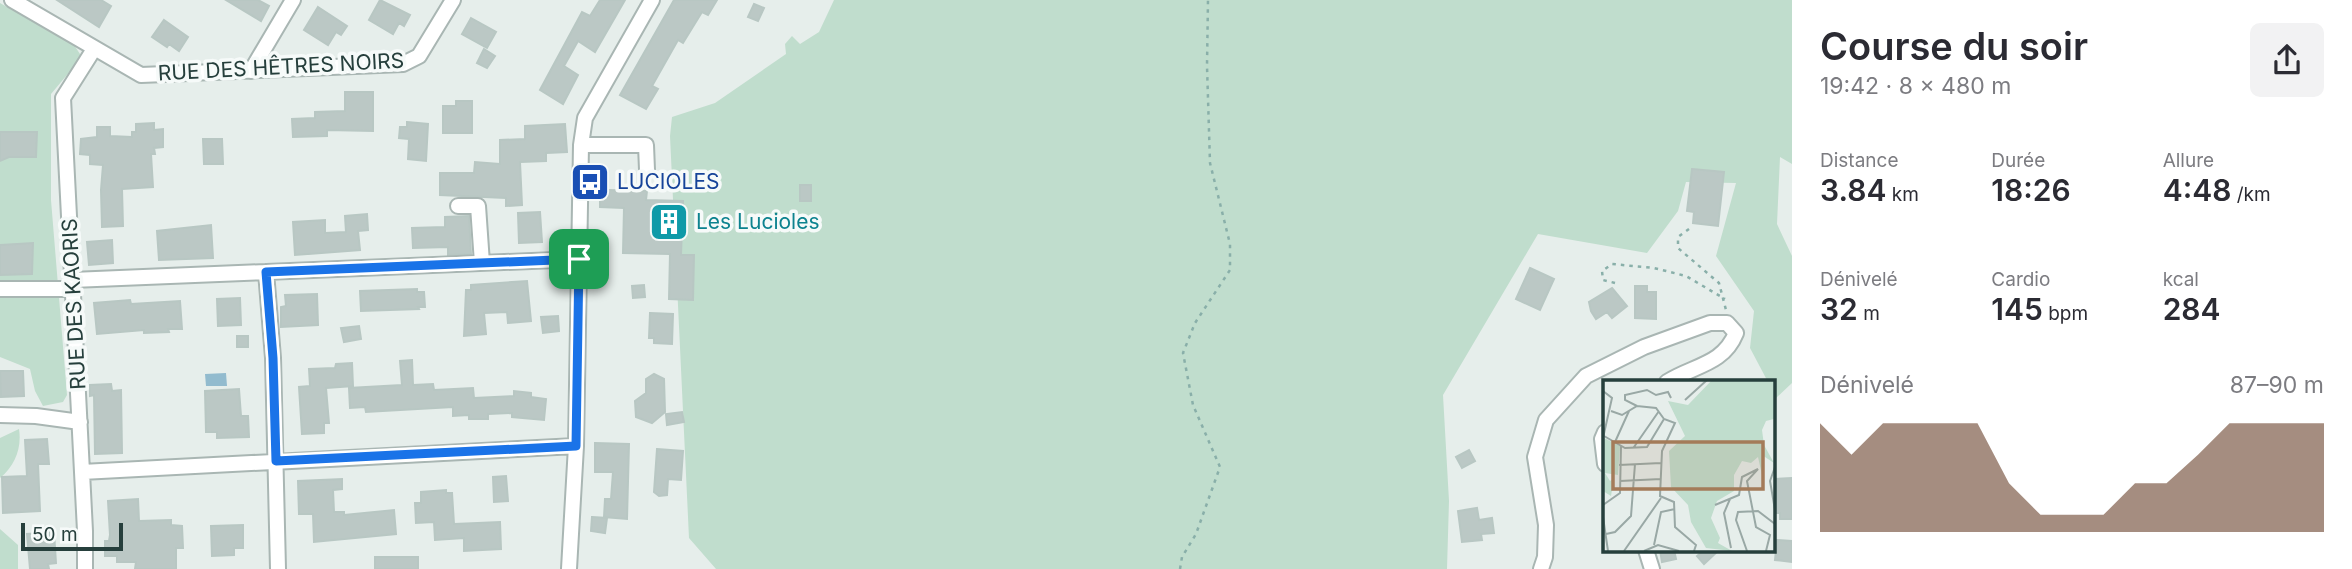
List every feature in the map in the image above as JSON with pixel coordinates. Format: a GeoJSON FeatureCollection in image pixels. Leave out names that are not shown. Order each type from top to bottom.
{"type":"FeatureCollection","features":[{"type":"Feature","properties":{"kind":"street","name":"RUE DES HÊTRES NOIRS"},"geometry":{"type":"LineString","coordinates":[[12,0],[29,4],[94,49],[141,75],[403,64],[419,56],[453,0]]}},
{"type":"Feature","properties":{"kind":"street"},"geometry":{"type":"LineString","coordinates":[[251,71],[293,0]]}},
{"type":"Feature","properties":{"kind":"street"},"geometry":{"type":"LineString","coordinates":[[569,569],[576,446],[581,145],[585,118],[652,0]]}},
{"type":"Feature","properties":{"kind":"street","name":"RUE DES KAORIS"},"geometry":{"type":"LineString","coordinates":[[85,569],[63,98],[94,49]]}},
{"type":"Feature","properties":{"kind":"street"},"geometry":{"type":"LineString","coordinates":[[581,145],[646,145],[647,170]]}},
{"type":"Feature","properties":{"kind":"street"},"geometry":{"type":"LineString","coordinates":[[458,206],[478,206],[482,263]]}},
{"type":"Feature","properties":{"kind":"street"},"geometry":{"type":"LineString","coordinates":[[0,289],[266,272],[579,259]]}},
{"type":"Feature","properties":{"kind":"street"},"geometry":{"type":"LineString","coordinates":[[266,272],[273,358],[278,569]]}},
{"type":"Feature","properties":{"kind":"street"},"geometry":{"type":"LineString","coordinates":[[1541,569],[1545,557],[1546,525],[1535,457],[1546,420],[1586,376],[1655,343],[1710,323],[1727,324],[1736,333],[1731,345],[1717,359],[1670,380]]}},
{"type":"Feature","properties":{"kind":"street"},"geometry":{"type":"LineString","coordinates":[[0,415],[36,416],[80,422]]}},
{"type":"Feature","properties":{"kind":"street"},"geometry":{"type":"LineString","coordinates":[[82,472],[576,446]]}},
{"type":"Feature","properties":{"kind":"street"},"geometry":{"type":"LineString","coordinates":[[1647,552],[1652,569]]}},
{"type":"Feature","properties":{"kind":"path"},"geometry":{"type":"LineString","coordinates":[[1180,569],[1182,557],[1196,534],[1220,467],[1194,405],[1183,353],[1195,323],[1230,270],[1230,244],[1210,163],[1208,0]]}},
{"type":"Feature","properties":{"kind":"path"},"geometry":{"type":"LineString","coordinates":[[1689,229],[1678,237],[1678,248],[1719,283],[1725,299],[1727,324]]}},
{"type":"Feature","properties":{"kind":"path"},"geometry":{"type":"LineString","coordinates":[[1615,283],[1603,281],[1602,271],[1612,264],[1654,268],[1686,276],[1725,299]]}},
{"type":"Feature","properties":{"kind":"green space"},"geometry":{"type":"Polygon","coordinates":[[[834,0],[1792,0],[1792,164],[1780,157],[1777,224],[1792,256],[1792,383],[1776,398],[1774,380],[1767,380],[1750,348],[1754,311],[1716,256],[1736,183],[1686,182],[1678,211],[1647,253],[1538,234],[1443,395],[1449,501],[1447,569],[716,569],[689,538],[670,136],[672,117],[715,103],[786,54],[785,44],[792,36],[800,44],[819,32],[834,0]]]}},
{"type":"Feature","properties":{"kind":"green space"},"geometry":{"type":"Polygon","coordinates":[[[0,3],[74,45],[82,57],[51,94],[51,200],[67,395],[63,402],[43,406],[35,391],[30,369],[0,357],[0,3]]]}},
{"type":"Feature","properties":{"kind":"green space"},"geometry":{"type":"Polygon","coordinates":[[[19,429],[16,456],[10,468],[0,478],[0,438],[19,429]]]}},
{"type":"Feature","properties":{"kind":"green space"},"geometry":{"type":"Polygon","coordinates":[[[0,529],[18,545],[18,569],[0,569],[0,529]]]}},
{"type":"Feature","properties":{"kind":"water"},"geometry":{"type":"Polygon","coordinates":[[[226,373],[227,386],[206,386],[205,374],[226,373]]]}},
{"type":"Feature","properties":{"kind":"building"},"geometry":{"type":"Polygon","coordinates":[[[57,0],[101,0],[111,6],[99,27],[57,0]]]}},
{"type":"Feature","properties":{"kind":"building"},"geometry":{"type":"Polygon","coordinates":[[[226,0],[258,0],[269,6],[261,21],[226,0]]]}},
{"type":"Feature","properties":{"kind":"building"},"geometry":{"type":"Polygon","coordinates":[[[380,0],[410,15],[404,26],[399,23],[393,34],[369,20],[380,0]]]}},
{"type":"Feature","properties":{"kind":"building"},"geometry":{"type":"Polygon","coordinates":[[[600,0],[625,0],[595,52],[578,41],[564,66],[578,75],[563,104],[540,90],[582,12],[590,16],[600,0]]]}},
{"type":"Feature","properties":{"kind":"building"},"geometry":{"type":"Polygon","coordinates":[[[674,0],[717,0],[708,15],[702,12],[683,43],[678,40],[652,86],[658,89],[646,109],[620,95],[674,0]]]}},
{"type":"Feature","properties":{"kind":"building"},"geometry":{"type":"Polygon","coordinates":[[[754,4],[764,8],[758,21],[748,17],[754,4]]]}},
{"type":"Feature","properties":{"kind":"building"},"geometry":{"type":"Polygon","coordinates":[[[318,7],[347,26],[341,35],[336,32],[328,45],[304,30],[318,7]]]}},
{"type":"Feature","properties":{"kind":"building"},"geometry":{"type":"Polygon","coordinates":[[[471,18],[496,32],[487,48],[462,34],[471,18]]]}},
{"type":"Feature","properties":{"kind":"building"},"geometry":{"type":"Polygon","coordinates":[[[164,20],[188,37],[179,51],[152,37],[164,20]]]}},
{"type":"Feature","properties":{"kind":"building"},"geometry":{"type":"Polygon","coordinates":[[[484,49],[495,56],[487,68],[477,63],[484,49]]]}},
{"type":"Feature","properties":{"kind":"building"},"geometry":{"type":"Polygon","coordinates":[[[345,92],[373,92],[373,131],[327,130],[327,136],[293,137],[292,119],[315,118],[315,112],[345,111],[345,92]]]}},
{"type":"Feature","properties":{"kind":"building"},"geometry":{"type":"Polygon","coordinates":[[[456,101],[472,101],[472,133],[443,133],[443,106],[456,106],[456,101]]]}},
{"type":"Feature","properties":{"kind":"building"},"geometry":{"type":"Polygon","coordinates":[[[407,122],[428,124],[426,161],[408,159],[409,139],[399,138],[400,127],[407,127],[407,122]]]}},
{"type":"Feature","properties":{"kind":"building"},"geometry":{"type":"Polygon","coordinates":[[[154,123],[154,130],[163,129],[163,147],[154,148],[155,154],[151,154],[153,187],[122,189],[123,226],[102,227],[103,165],[90,164],[90,155],[80,154],[81,139],[97,137],[97,127],[110,127],[110,136],[132,137],[132,132],[136,132],[136,124],[154,123]]]}},
{"type":"Feature","properties":{"kind":"building"},"geometry":{"type":"Polygon","coordinates":[[[565,124],[567,152],[546,153],[546,161],[520,162],[522,205],[506,206],[506,198],[440,195],[440,173],[474,173],[475,162],[500,164],[500,140],[525,139],[525,126],[565,124]]]}},
{"type":"Feature","properties":{"kind":"building"},"geometry":{"type":"Polygon","coordinates":[[[0,132],[37,132],[36,157],[9,157],[0,161],[0,132]]]}},
{"type":"Feature","properties":{"kind":"building"},"geometry":{"type":"Polygon","coordinates":[[[203,139],[222,139],[223,164],[204,164],[203,139]]]}},
{"type":"Feature","properties":{"kind":"building"},"geometry":{"type":"Polygon","coordinates":[[[1692,169],[1724,172],[1718,226],[1693,223],[1694,212],[1687,211],[1692,169]]]}},
{"type":"Feature","properties":{"kind":"building"},"geometry":{"type":"Polygon","coordinates":[[[800,185],[811,185],[811,201],[800,201],[800,185]]]}},
{"type":"Feature","properties":{"kind":"building","name":"Les Lucioles"},"geometry":{"type":"Polygon","coordinates":[[[600,191],[647,191],[646,200],[683,201],[681,255],[694,255],[693,300],[669,299],[670,254],[623,253],[624,208],[600,207],[600,191]]]}},
{"type":"Feature","properties":{"kind":"building"},"geometry":{"type":"Polygon","coordinates":[[[540,212],[542,242],[519,243],[518,213],[540,212]]]}},
{"type":"Feature","properties":{"kind":"building"},"geometry":{"type":"Polygon","coordinates":[[[367,214],[368,230],[358,231],[360,250],[295,255],[293,222],[325,220],[325,233],[346,232],[345,216],[367,214]]]}},
{"type":"Feature","properties":{"kind":"building"},"geometry":{"type":"Polygon","coordinates":[[[469,216],[471,254],[448,255],[448,247],[413,248],[412,228],[445,227],[445,217],[469,216]]]}},
{"type":"Feature","properties":{"kind":"building"},"geometry":{"type":"Polygon","coordinates":[[[211,225],[213,258],[159,260],[157,231],[211,225]]]}},
{"type":"Feature","properties":{"kind":"building"},"geometry":{"type":"Polygon","coordinates":[[[112,240],[113,263],[89,265],[87,242],[112,240]]]}},
{"type":"Feature","properties":{"kind":"building"},"geometry":{"type":"Polygon","coordinates":[[[33,243],[32,274],[0,275],[0,245],[33,243]]]}},
{"type":"Feature","properties":{"kind":"building"},"geometry":{"type":"Polygon","coordinates":[[[1530,268],[1554,279],[1540,310],[1516,299],[1530,268]]]}},
{"type":"Feature","properties":{"kind":"building"},"geometry":{"type":"Polygon","coordinates":[[[527,281],[531,321],[508,323],[507,312],[484,313],[486,334],[464,336],[466,290],[471,290],[471,285],[527,281]]]}},
{"type":"Feature","properties":{"kind":"building"},"geometry":{"type":"Polygon","coordinates":[[[644,285],[645,297],[633,298],[632,286],[644,285]]]}},
{"type":"Feature","properties":{"kind":"building"},"geometry":{"type":"Polygon","coordinates":[[[1635,286],[1647,286],[1647,292],[1656,292],[1656,319],[1635,318],[1635,286]]]}},
{"type":"Feature","properties":{"kind":"building"},"geometry":{"type":"Polygon","coordinates":[[[1612,288],[1627,306],[1612,318],[1607,312],[1596,319],[1589,302],[1612,288]]]}},
{"type":"Feature","properties":{"kind":"building"},"geometry":{"type":"Polygon","coordinates":[[[417,289],[417,292],[424,292],[425,307],[361,311],[360,291],[417,289]]]}},
{"type":"Feature","properties":{"kind":"building"},"geometry":{"type":"Polygon","coordinates":[[[317,294],[318,325],[281,327],[281,307],[286,306],[285,295],[317,294]]]}},
{"type":"Feature","properties":{"kind":"building"},"geometry":{"type":"Polygon","coordinates":[[[240,298],[241,325],[218,326],[217,299],[240,298]]]}},
{"type":"Feature","properties":{"kind":"building"},"geometry":{"type":"Polygon","coordinates":[[[130,300],[131,304],[180,301],[182,329],[168,329],[169,332],[144,333],[144,330],[97,334],[94,303],[130,300]]]}},
{"type":"Feature","properties":{"kind":"building"},"geometry":{"type":"Polygon","coordinates":[[[650,313],[673,314],[672,344],[654,343],[654,338],[649,338],[650,313]]]}},
{"type":"Feature","properties":{"kind":"building"},"geometry":{"type":"Polygon","coordinates":[[[558,316],[559,331],[543,333],[541,317],[558,316]]]}},
{"type":"Feature","properties":{"kind":"building"},"geometry":{"type":"Polygon","coordinates":[[[359,326],[361,339],[344,342],[341,328],[359,326]]]}},
{"type":"Feature","properties":{"kind":"building"},"geometry":{"type":"Polygon","coordinates":[[[237,336],[248,336],[248,347],[237,347],[237,336]]]}},
{"type":"Feature","properties":{"kind":"building"},"geometry":{"type":"Polygon","coordinates":[[[412,360],[413,385],[433,384],[434,390],[473,388],[474,398],[514,396],[514,391],[531,393],[531,397],[546,399],[544,420],[512,417],[512,413],[488,414],[488,419],[469,419],[469,415],[453,416],[453,407],[366,412],[365,407],[350,408],[349,388],[402,385],[400,361],[412,360]]]}},
{"type":"Feature","properties":{"kind":"building"},"geometry":{"type":"Polygon","coordinates":[[[352,363],[353,386],[326,388],[329,423],[324,423],[324,433],[302,434],[299,387],[310,386],[309,369],[335,368],[336,364],[352,363]]]}},
{"type":"Feature","properties":{"kind":"building"},"geometry":{"type":"Polygon","coordinates":[[[0,371],[23,371],[24,396],[1,397],[0,371]]]}},
{"type":"Feature","properties":{"kind":"building"},"geometry":{"type":"Polygon","coordinates":[[[654,374],[664,379],[665,412],[652,423],[636,417],[635,401],[646,393],[646,379],[654,374]]]}},
{"type":"Feature","properties":{"kind":"building"},"geometry":{"type":"Polygon","coordinates":[[[111,384],[112,391],[121,390],[122,453],[95,454],[94,395],[90,396],[90,385],[111,384]]]}},
{"type":"Feature","properties":{"kind":"building"},"geometry":{"type":"Polygon","coordinates":[[[239,389],[241,416],[248,416],[249,437],[217,438],[217,432],[206,432],[205,391],[239,389]]]}},
{"type":"Feature","properties":{"kind":"building"},"geometry":{"type":"Polygon","coordinates":[[[682,412],[684,422],[667,425],[666,414],[682,412]]]}},
{"type":"Feature","properties":{"kind":"building"},"geometry":{"type":"Polygon","coordinates":[[[47,439],[49,464],[38,464],[40,511],[3,513],[2,477],[27,476],[25,440],[47,439]]]}},
{"type":"Feature","properties":{"kind":"building"},"geometry":{"type":"Polygon","coordinates":[[[595,443],[629,444],[627,519],[604,517],[605,499],[611,499],[613,472],[595,472],[595,443]]]}},
{"type":"Feature","properties":{"kind":"building"},"geometry":{"type":"Polygon","coordinates":[[[657,449],[683,451],[681,480],[668,479],[667,495],[659,496],[654,492],[657,449]]]}},
{"type":"Feature","properties":{"kind":"building"},"geometry":{"type":"Polygon","coordinates":[[[1469,450],[1475,461],[1462,468],[1456,457],[1469,450]]]}},
{"type":"Feature","properties":{"kind":"building"},"geometry":{"type":"Polygon","coordinates":[[[506,476],[508,501],[494,502],[493,477],[506,476]]]}},
{"type":"Feature","properties":{"kind":"building"},"geometry":{"type":"Polygon","coordinates":[[[1792,478],[1792,519],[1780,519],[1780,513],[1774,513],[1774,479],[1792,478]]]}},
{"type":"Feature","properties":{"kind":"building"},"geometry":{"type":"Polygon","coordinates":[[[342,479],[342,489],[333,490],[334,512],[344,512],[344,515],[394,510],[396,534],[314,542],[313,514],[299,514],[298,481],[342,479]]]}},
{"type":"Feature","properties":{"kind":"building"},"geometry":{"type":"Polygon","coordinates":[[[446,490],[446,493],[452,493],[454,524],[500,522],[501,549],[464,551],[464,538],[435,540],[434,522],[416,523],[415,503],[421,503],[421,492],[446,490]]]}},
{"type":"Feature","properties":{"kind":"building"},"geometry":{"type":"Polygon","coordinates":[[[138,499],[139,521],[171,520],[171,525],[182,526],[183,548],[176,548],[176,569],[135,569],[136,562],[117,562],[117,556],[105,556],[105,541],[109,541],[110,535],[108,501],[138,499]]]}},
{"type":"Feature","properties":{"kind":"building"},"geometry":{"type":"Polygon","coordinates":[[[1477,508],[1479,520],[1492,518],[1494,533],[1481,534],[1482,540],[1462,542],[1458,511],[1477,508]]]}},
{"type":"Feature","properties":{"kind":"building"},"geometry":{"type":"Polygon","coordinates":[[[592,517],[607,518],[605,533],[591,531],[592,517]]]}},
{"type":"Feature","properties":{"kind":"building"},"geometry":{"type":"Polygon","coordinates":[[[243,525],[243,548],[234,548],[234,555],[212,556],[211,526],[243,525]]]}},
{"type":"Feature","properties":{"kind":"building"},"geometry":{"type":"Polygon","coordinates":[[[54,532],[56,563],[48,564],[49,569],[30,569],[27,534],[54,532]]]}},
{"type":"Feature","properties":{"kind":"building"},"geometry":{"type":"Polygon","coordinates":[[[1777,540],[1792,541],[1792,562],[1775,560],[1777,540]]]}},
{"type":"Feature","properties":{"kind":"building"},"geometry":{"type":"Polygon","coordinates":[[[1660,552],[1674,552],[1676,559],[1662,562],[1660,552]]]}},
{"type":"Feature","properties":{"kind":"building"},"geometry":{"type":"Polygon","coordinates":[[[1702,552],[1717,552],[1704,564],[1697,556],[1702,552]]]}},
{"type":"Feature","properties":{"kind":"building"},"geometry":{"type":"Polygon","coordinates":[[[375,557],[418,557],[418,569],[375,569],[375,557]]]}},
{"type":"Feature","properties":{"kind":"place","name":"LUCIOLES"},"geometry":{"type":"Point","coordinates":[590,182]}},
{"type":"Feature","properties":{"kind":"place","name":"Les Lucioles"},"geometry":{"type":"Point","coordinates":[669,222]}},
{"type":"Feature","properties":{"kind":"route"},"geometry":{"type":"LineString","coordinates":[[579,259],[576,446],[276,461],[273,358],[266,272],[579,259]]}}]}
